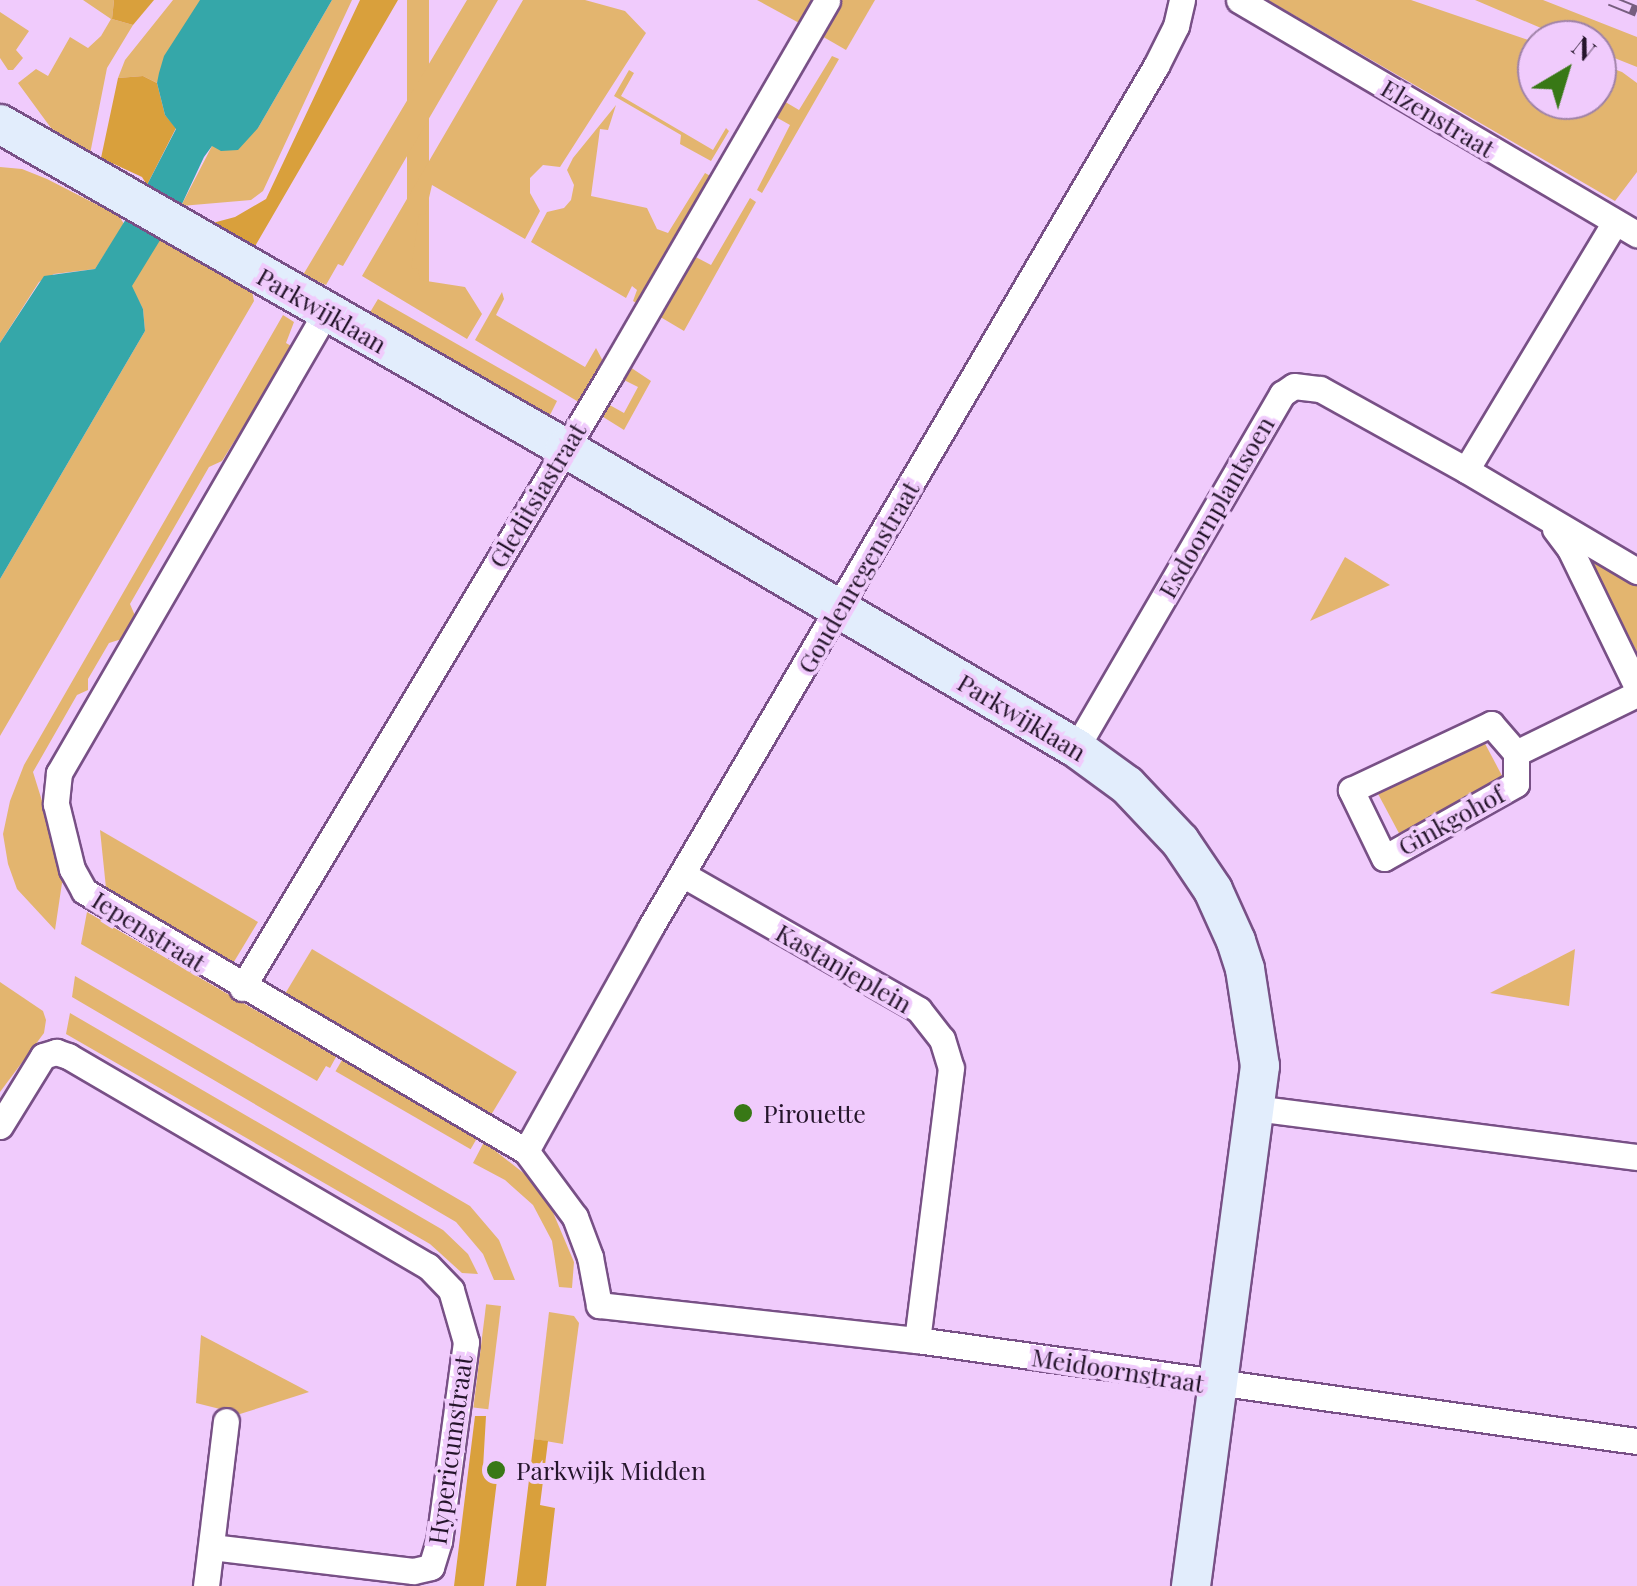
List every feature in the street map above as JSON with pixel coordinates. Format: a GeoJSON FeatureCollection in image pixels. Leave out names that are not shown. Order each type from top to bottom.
{"type":"FeatureCollection","features":[{"type":"Feature","properties":{"kind":"street","name":"Gleditsiastraat"},"geometry":{"type":"LineString","coordinates":[[242,988],[566,448],[827,0]]}},
{"type":"Feature","properties":{"kind":"street","name":"Goudenregenstraat"},"geometry":{"type":"LineString","coordinates":[[526,1150],[682,874],[1156,66],[1176,26],[1182,0]]}},
{"type":"Feature","properties":{"kind":"street","name":"Elzenstraat"},"geometry":{"type":"LineString","coordinates":[[1240,0],[1626,228]]}},
{"type":"Feature","properties":{"kind":"street","name":"Parkwijklaan"},"geometry":{"type":"LineString","coordinates":[[0,124],[840,607],[1076,748],[1158,815],[1224,912],[1245,969],[1260,1066],[1191,1586]]}},
{"type":"Feature","properties":{"kind":"street"},"geometry":{"type":"LineString","coordinates":[[1466,470],[1626,228]]}},
{"type":"Feature","properties":{"kind":"street","name":"Iepenstraat"},"geometry":{"type":"LineString","coordinates":[[326,312],[58,773],[56,804],[72,869],[84,890],[242,988],[526,1150],[555,1184],[579,1226],[590,1257],[598,1305]]}},
{"type":"Feature","properties":{"kind":"street","name":"Esdoornplantsoen"},"geometry":{"type":"LineString","coordinates":[[1076,748],[1282,394],[1294,386],[1320,390],[1466,470],[1637,572]]}},
{"type":"Feature","properties":{"kind":"street","name":"Esdoornplantsoen"},"geometry":{"type":"LineString","coordinates":[[1550,521],[1570,549],[1637,687]]}},
{"type":"Feature","properties":{"kind":"street","name":"Ginkgohof"},"geometry":{"type":"LineString","coordinates":[[1516,753],[1637,694]]}},
{"type":"Feature","properties":{"kind":"street","name":"Ginkgohof"},"geometry":{"type":"LineString","coordinates":[[1490,724],[1516,753],[1516,784],[1384,858],[1350,790],[1490,724]]}},
{"type":"Feature","properties":{"kind":"street","name":"Kastanjeplein"},"geometry":{"type":"LineString","coordinates":[[682,874],[919,1010],[942,1038],[951,1068],[918,1340]]}},
{"type":"Feature","properties":{"kind":"street","name":"Hypericumstraat"},"geometry":{"type":"LineString","coordinates":[[0,1126],[43,1056],[56,1052],[428,1266],[451,1290],[464,1324],[466,1342],[432,1567],[412,1571],[211,1546]]}},
{"type":"Feature","properties":{"kind":"street"},"geometry":{"type":"LineString","coordinates":[[1254,1108],[1637,1157]]}},
{"type":"Feature","properties":{"kind":"street","name":"Meidoornstraat"},"geometry":{"type":"LineString","coordinates":[[598,1305],[918,1340],[1637,1442]]}},
{"type":"Feature","properties":{"kind":"street"},"geometry":{"type":"LineString","coordinates":[[206,1586],[226,1421]]}},
{"type":"Feature","properties":{"kind":"shaded area"},"geometry":{"type":"Polygon","coordinates":[[[83,0],[114,0],[112,19],[133,25],[107,68],[90,154],[51,128],[18,83],[36,69],[48,76],[70,37],[88,48],[101,36],[111,19],[83,0]]]}},
{"type":"Feature","properties":{"kind":"shaded area"},"geometry":{"type":"Polygon","coordinates":[[[114,0],[154,0],[133,25],[112,19],[114,0]]]}},
{"type":"Feature","properties":{"kind":"shaded area"},"geometry":{"type":"Polygon","coordinates":[[[173,0],[202,0],[157,83],[143,76],[118,78],[125,60],[173,0]]]}},
{"type":"Feature","properties":{"kind":"shaded area"},"geometry":{"type":"Polygon","coordinates":[[[200,0],[332,0],[258,128],[238,150],[221,151],[212,146],[204,157],[181,206],[132,286],[143,309],[145,331],[0,579],[0,343],[44,276],[95,269],[147,185],[176,129],[165,115],[157,83],[159,73],[164,56],[200,0]]]}},
{"type":"Feature","properties":{"kind":"shaded area"},"geometry":{"type":"Polygon","coordinates":[[[332,0],[352,0],[263,191],[251,200],[181,206],[212,146],[258,128],[332,0]]]}},
{"type":"Feature","properties":{"kind":"shaded area"},"geometry":{"type":"Polygon","coordinates":[[[360,0],[398,0],[254,248],[209,224],[235,217],[266,199],[360,0]]]}},
{"type":"Feature","properties":{"kind":"shaded area"},"geometry":{"type":"Polygon","coordinates":[[[407,0],[429,0],[429,292],[407,292],[407,0]]]}},
{"type":"Feature","properties":{"kind":"shaded area"},"geometry":{"type":"Polygon","coordinates":[[[467,0],[498,0],[343,266],[338,264],[326,285],[303,275],[467,0]]]}},
{"type":"Feature","properties":{"kind":"shaded area"},"geometry":{"type":"Polygon","coordinates":[[[523,0],[585,0],[625,11],[646,33],[560,167],[543,165],[530,178],[530,193],[540,211],[525,239],[432,185],[425,215],[419,214],[411,268],[418,269],[420,280],[465,287],[482,314],[467,339],[362,276],[523,0]]]}},
{"type":"Feature","properties":{"kind":"shaded area"},"geometry":{"type":"Polygon","coordinates":[[[757,0],[815,0],[801,24],[757,0]]]}},
{"type":"Feature","properties":{"kind":"shaded area"},"geometry":{"type":"Polygon","coordinates":[[[840,0],[875,0],[846,50],[820,35],[840,0]]]}},
{"type":"Feature","properties":{"kind":"shaded area"},"geometry":{"type":"Polygon","coordinates":[[[1268,0],[1411,0],[1517,36],[1517,120],[1617,120],[1617,70],[1622,72],[1637,83],[1637,172],[1615,201],[1268,0]]]}},
{"type":"Feature","properties":{"kind":"shaded area"},"geometry":{"type":"Polygon","coordinates":[[[1475,0],[1543,0],[1594,20],[1522,20],[1475,0]]]}},
{"type":"Feature","properties":{"kind":"shaded area"},"geometry":{"type":"Polygon","coordinates":[[[0,12],[29,31],[16,50],[23,58],[13,70],[8,70],[0,58],[0,12]]]}},
{"type":"Feature","properties":{"kind":"shaded area"},"geometry":{"type":"Polygon","coordinates":[[[1617,29],[1637,37],[1637,67],[1617,59],[1617,29]]]}},
{"type":"Feature","properties":{"kind":"shaded area"},"geometry":{"type":"Polygon","coordinates":[[[832,56],[839,59],[762,193],[757,190],[790,125],[774,116],[782,100],[799,110],[832,56]]]}},
{"type":"Feature","properties":{"kind":"shaded area"},"geometry":{"type":"Polygon","coordinates":[[[629,70],[634,73],[621,96],[713,150],[726,128],[729,131],[711,161],[680,144],[681,135],[614,96],[629,70]]]}},
{"type":"Feature","properties":{"kind":"shaded area"},"geometry":{"type":"Polygon","coordinates":[[[143,76],[157,83],[165,115],[176,128],[147,185],[142,177],[101,158],[118,78],[143,76]]]}},
{"type":"Feature","properties":{"kind":"shaded area"},"geometry":{"type":"Polygon","coordinates":[[[616,105],[608,130],[600,129],[591,196],[647,208],[657,229],[668,233],[705,173],[714,178],[639,305],[633,301],[637,290],[632,286],[626,298],[531,242],[547,212],[564,208],[571,200],[574,185],[567,170],[616,105]]]}},
{"type":"Feature","properties":{"kind":"shaded area"},"geometry":{"type":"Polygon","coordinates":[[[0,167],[22,169],[47,179],[119,216],[124,224],[95,269],[54,274],[39,282],[0,343],[0,167]]]}},
{"type":"Feature","properties":{"kind":"shaded area"},"geometry":{"type":"Polygon","coordinates":[[[750,198],[756,202],[684,331],[657,315],[690,254],[711,265],[750,198]]]}},
{"type":"Feature","properties":{"kind":"shaded area"},"geometry":{"type":"Polygon","coordinates":[[[162,232],[251,286],[254,301],[0,736],[0,579],[145,331],[143,309],[131,286],[162,232]]]}},
{"type":"Feature","properties":{"kind":"shaded area"},"geometry":{"type":"Polygon","coordinates":[[[502,292],[504,299],[496,315],[585,367],[596,348],[605,365],[582,404],[475,340],[502,292]]]}},
{"type":"Feature","properties":{"kind":"shaded area"},"geometry":{"type":"Polygon","coordinates":[[[378,299],[557,401],[549,417],[534,417],[534,408],[369,314],[378,299]]]}},
{"type":"Feature","properties":{"kind":"shaded area"},"geometry":{"type":"Polygon","coordinates":[[[283,315],[294,322],[286,343],[293,347],[222,461],[209,467],[130,604],[136,618],[125,638],[109,643],[88,679],[88,690],[77,695],[33,772],[67,881],[62,883],[55,930],[17,889],[8,864],[3,834],[10,801],[24,765],[283,315]]]}},
{"type":"Feature","properties":{"kind":"shaded area"},"geometry":{"type":"Polygon","coordinates":[[[630,367],[651,381],[624,430],[600,415],[606,403],[624,413],[638,387],[622,379],[630,367]]]}},
{"type":"Feature","properties":{"kind":"shaded area"},"geometry":{"type":"Polygon","coordinates":[[[1588,555],[1637,584],[1637,652],[1588,555]]]}},
{"type":"Feature","properties":{"kind":"shaded area"},"geometry":{"type":"Polygon","coordinates":[[[1345,557],[1390,585],[1310,621],[1345,557]]]}},
{"type":"Feature","properties":{"kind":"shaded area"},"geometry":{"type":"Polygon","coordinates":[[[1482,738],[1506,784],[1402,839],[1378,793],[1482,738]]]}},
{"type":"Feature","properties":{"kind":"shaded area"},"geometry":{"type":"Polygon","coordinates":[[[100,830],[258,922],[232,965],[106,888],[100,830]]]}},
{"type":"Feature","properties":{"kind":"shaded area"},"geometry":{"type":"Polygon","coordinates":[[[87,912],[336,1057],[330,1068],[326,1066],[317,1081],[81,944],[87,912]]]}},
{"type":"Feature","properties":{"kind":"shaded area"},"geometry":{"type":"Polygon","coordinates":[[[312,949],[517,1072],[488,1120],[283,997],[312,949]]]}},
{"type":"Feature","properties":{"kind":"shaded area"},"geometry":{"type":"Polygon","coordinates":[[[1575,949],[1569,1006],[1490,993],[1575,949]]]}},
{"type":"Feature","properties":{"kind":"shaded area"},"geometry":{"type":"Polygon","coordinates":[[[75,976],[470,1206],[499,1240],[515,1280],[494,1280],[483,1254],[456,1222],[72,997],[75,976]]]}},
{"type":"Feature","properties":{"kind":"shaded area"},"geometry":{"type":"Polygon","coordinates":[[[0,982],[43,1011],[46,1020],[44,1033],[0,1092],[0,982]]]}},
{"type":"Feature","properties":{"kind":"shaded area"},"geometry":{"type":"Polygon","coordinates":[[[70,1013],[443,1230],[468,1254],[478,1274],[462,1273],[430,1244],[66,1034],[70,1013]]]}},
{"type":"Feature","properties":{"kind":"shaded area"},"geometry":{"type":"Polygon","coordinates":[[[342,1060],[477,1138],[471,1149],[336,1071],[342,1060]]]}},
{"type":"Feature","properties":{"kind":"shaded area"},"geometry":{"type":"Polygon","coordinates":[[[484,1142],[526,1175],[552,1210],[574,1262],[572,1288],[559,1287],[552,1241],[533,1205],[505,1180],[473,1163],[484,1142]]]}},
{"type":"Feature","properties":{"kind":"shaded area"},"geometry":{"type":"Polygon","coordinates":[[[486,1304],[501,1306],[488,1409],[473,1407],[486,1304]]]}},
{"type":"Feature","properties":{"kind":"shaded area"},"geometry":{"type":"Polygon","coordinates":[[[549,1312],[574,1316],[579,1323],[563,1444],[534,1439],[549,1312]]]}},
{"type":"Feature","properties":{"kind":"shaded area"},"geometry":{"type":"Polygon","coordinates":[[[201,1335],[309,1392],[240,1414],[196,1403],[201,1335]]]}},
{"type":"Feature","properties":{"kind":"shaded area"},"geometry":{"type":"Polygon","coordinates":[[[475,1416],[486,1416],[483,1468],[498,1472],[484,1586],[454,1586],[475,1416]]]}},
{"type":"Feature","properties":{"kind":"shaded area"},"geometry":{"type":"Polygon","coordinates":[[[534,1439],[548,1441],[540,1505],[555,1508],[546,1586],[516,1586],[534,1439]]]}},
{"type":"Feature","properties":{"kind":"railway"},"geometry":{"type":"LineString","coordinates":[[1610,0],[1637,11]]}},
{"type":"Feature","properties":{"kind":"place","name":"Pirouette"},"geometry":{"type":"Point","coordinates":[743,1113]}},
{"type":"Feature","properties":{"kind":"place","name":"Parkwijk Midden"},"geometry":{"type":"Point","coordinates":[496,1470]}}]}
